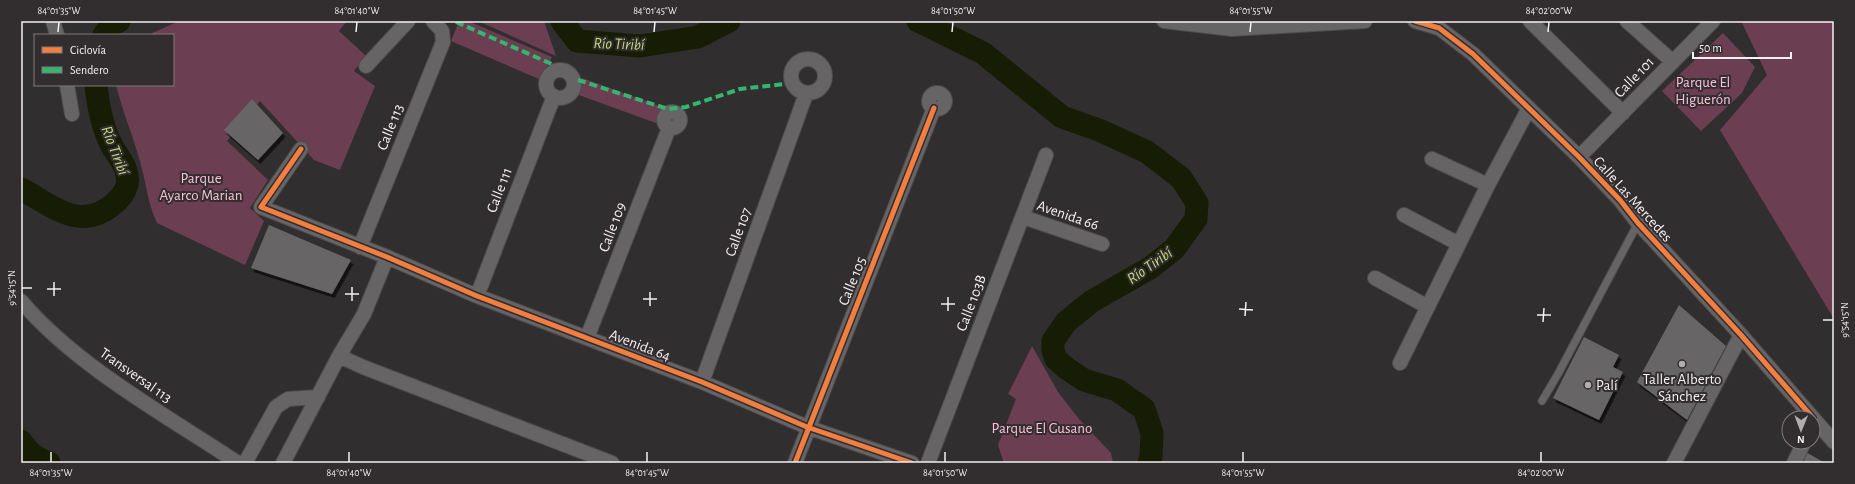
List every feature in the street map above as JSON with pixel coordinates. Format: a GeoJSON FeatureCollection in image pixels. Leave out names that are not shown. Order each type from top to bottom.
{"type":"FeatureCollection","features":[{"type":"Feature","properties":{"kind":"street"},"geometry":{"type":"LineString","coordinates":[[54,21],[57,34]]}},
{"type":"Feature","properties":{"kind":"street"},"geometry":{"type":"LineString","coordinates":[[366,66],[408,21]]}},
{"type":"Feature","properties":{"kind":"street","name":"Calle 113"},"geometry":{"type":"LineString","coordinates":[[360,247],[442,42],[442,31],[433,21]]}},
{"type":"Feature","properties":{"kind":"street"},"geometry":{"type":"LineString","coordinates":[[1164,21],[1232,29],[1365,21]]}},
{"type":"Feature","properties":{"kind":"street","name":"Calle Las Mercedes"},"geometry":{"type":"LineString","coordinates":[[1415,21],[1439,28],[1473,54],[1579,157],[1620,200],[1638,223],[1740,335],[1804,410]]}},
{"type":"Feature","properties":{"kind":"street"},"geometry":{"type":"LineString","coordinates":[[1530,21],[1623,113]]}},
{"type":"Feature","properties":{"kind":"street"},"geometry":{"type":"LineString","coordinates":[[1627,21],[1673,62]]}},
{"type":"Feature","properties":{"kind":"street","name":"Calle 101"},"geometry":{"type":"LineString","coordinates":[[1579,157],[1713,21]]}},
{"type":"Feature","properties":{"kind":"street"},"geometry":{"type":"LineString","coordinates":[[66,86],[72,114]]}},
{"type":"Feature","properties":{"kind":"street","name":"Calle 107"},"geometry":{"type":"LineString","coordinates":[[702,382],[806,94]]}},
{"type":"Feature","properties":{"kind":"street","name":"Calle 111"},"geometry":{"type":"LineString","coordinates":[[477,296],[554,96]]}},
{"type":"Feature","properties":{"kind":"street","name":"Calle 105"},"geometry":{"type":"LineString","coordinates":[[795,463],[807,427],[934,108]]}},
{"type":"Feature","properties":{"kind":"street"},"geometry":{"type":"LineString","coordinates":[[1400,363],[1488,185],[1529,108]]}},
{"type":"Feature","properties":{"kind":"street","name":"Calle 109"},"geometry":{"type":"LineString","coordinates":[[587,338],[669,128]]}},
{"type":"Feature","properties":{"kind":"street","name":"Avenida 64"},"geometry":{"type":"LineString","coordinates":[[301,149],[261,207],[388,257],[477,296],[702,382],[807,427],[912,463]]}},
{"type":"Feature","properties":{"kind":"street","name":"Calle 103B"},"geometry":{"type":"LineString","coordinates":[[928,463],[1046,155]]}},
{"type":"Feature","properties":{"kind":"street"},"geometry":{"type":"LineString","coordinates":[[1432,159],[1488,185]]}},
{"type":"Feature","properties":{"kind":"street"},"geometry":{"type":"LineString","coordinates":[[1404,215],[1459,244]]}},
{"type":"Feature","properties":{"kind":"street","name":"Avenida 66"},"geometry":{"type":"LineString","coordinates":[[1023,217],[1102,244]]}},
{"type":"Feature","properties":{"kind":"street"},"geometry":{"type":"LineString","coordinates":[[283,463],[339,356],[364,314],[388,257]]}},
{"type":"Feature","properties":{"kind":"street"},"geometry":{"type":"LineString","coordinates":[[1375,278],[1428,308]]}},
{"type":"Feature","properties":{"kind":"street","name":"Transversal 113"},"geometry":{"type":"LineString","coordinates":[[22,304],[58,338],[99,372],[238,463]]}},
{"type":"Feature","properties":{"kind":"street"},"geometry":{"type":"LineString","coordinates":[[1674,463],[1740,335]]}},
{"type":"Feature","properties":{"kind":"street"},"geometry":{"type":"LineString","coordinates":[[339,356],[363,367],[612,463]]}},
{"type":"Feature","properties":{"kind":"street"},"geometry":{"type":"LineString","coordinates":[[245,463],[276,407],[288,399],[318,397]]}},
{"type":"Feature","properties":{"kind":"street","name":"Calle Las Mercedes"},"geometry":{"type":"LineString","coordinates":[[1821,428],[1834,442]]}},
{"type":"Feature","properties":{"kind":"street"},"geometry":{"type":"LineString","coordinates":[[1794,463],[1800,450]]}},
{"type":"Feature","properties":{"kind":"lane"},"geometry":{"type":"LineString","coordinates":[[1542,401],[1558,374],[1638,223]]}},
{"type":"Feature","properties":{"kind":"green space","name":"Parque Ayarco Marian"},"geometry":{"type":"Polygon","coordinates":[[[179,21],[347,21],[339,31],[366,56],[354,71],[375,86],[340,170],[314,160],[260,101],[227,141],[268,180],[250,208],[264,221],[245,265],[157,223],[116,86],[174,86],[174,34],[150,34],[179,21]]]}},
{"type":"Feature","properties":{"kind":"green space"},"geometry":{"type":"Polygon","coordinates":[[[459,21],[468,21],[552,57],[541,80],[451,41],[459,21]]]}},
{"type":"Feature","properties":{"kind":"green space"},"geometry":{"type":"Polygon","coordinates":[[[478,21],[544,21],[556,56],[478,21]]]}},
{"type":"Feature","properties":{"kind":"green space"},"geometry":{"type":"Polygon","coordinates":[[[1741,21],[1834,21],[1834,319],[1720,130],[1767,75],[1741,21]]]}},
{"type":"Feature","properties":{"kind":"green space","name":"Parque El Higuerón"},"geometry":{"type":"Polygon","coordinates":[[[1723,33],[1755,67],[1742,93],[1701,131],[1662,91],[1723,33]]]}},
{"type":"Feature","properties":{"kind":"green space"},"geometry":{"type":"Polygon","coordinates":[[[582,78],[662,107],[656,123],[576,94],[582,78]]]}},
{"type":"Feature","properties":{"kind":"green space","name":"Parque El Gusano"},"geometry":{"type":"Polygon","coordinates":[[[1032,346],[1058,392],[1079,419],[1111,453],[1113,463],[1004,463],[998,445],[1016,399],[1008,394],[1032,346]]]}},
{"type":"Feature","properties":{"kind":"building"},"geometry":{"type":"Polygon","coordinates":[[[252,99],[283,133],[258,160],[224,130],[252,99]]]}},
{"type":"Feature","properties":{"kind":"building"},"geometry":{"type":"Polygon","coordinates":[[[269,225],[351,260],[332,294],[251,268],[269,225]]]}},
{"type":"Feature","properties":{"kind":"building","name":"Taller Alberto Sánchez"},"geometry":{"type":"Polygon","coordinates":[[[1679,305],[1726,346],[1687,420],[1637,382],[1679,305]]]}},
{"type":"Feature","properties":{"kind":"building","name":"Palí"},"geometry":{"type":"Polygon","coordinates":[[[1584,337],[1619,355],[1613,367],[1623,372],[1599,420],[1553,398],[1584,337]]]}},
{"type":"Feature","properties":{"kind":"building"},"geometry":{"type":"Polygon","coordinates":[[[1804,451],[1825,463],[1799,463],[1804,451]]]}},
{"type":"Feature","properties":{"kind":"waterway","name":"Río Tiribí"},"geometry":{"type":"LineString","coordinates":[[105,34],[111,25],[119,21]]}},
{"type":"Feature","properties":{"kind":"waterway","name":"Río Tiribí"},"geometry":{"type":"LineString","coordinates":[[562,21],[577,41],[640,46],[698,37],[729,21]]}},
{"type":"Feature","properties":{"kind":"waterway","name":"Río Tiribí"},"geometry":{"type":"LineString","coordinates":[[918,21],[983,53],[1062,117],[1099,130],[1147,152],[1181,178],[1197,203],[1196,219],[1174,249],[1150,268],[1092,301],[1066,322],[1053,341],[1053,350],[1056,359],[1066,368],[1084,380],[1117,390],[1144,409],[1152,433],[1151,457],[1149,463]]}},
{"type":"Feature","properties":{"kind":"waterway","name":"Río Tiribí"},"geometry":{"type":"LineString","coordinates":[[21,189],[57,209],[69,214],[80,216],[92,216],[104,211],[117,201],[123,194],[128,179],[125,168],[105,130],[99,108],[96,86]]}},
{"type":"Feature","properties":{"kind":"waterway"},"geometry":{"type":"LineString","coordinates":[[21,441],[26,449],[33,455],[49,463]]}},
{"type":"Feature","properties":{"kind":"marked path"},"geometry":{"type":"LineString","coordinates":[[456,22],[554,65]]}},
{"type":"Feature","properties":{"kind":"marked path"},"geometry":{"type":"LineString","coordinates":[[578,80],[668,109],[686,107],[740,89],[785,84]]}},
{"type":"Feature","properties":{"kind":"cycle path"},"geometry":{"type":"LineString","coordinates":[[1415,21],[1439,28],[1473,54],[1579,157],[1620,200],[1638,223],[1741,335],[1806,410]]}},
{"type":"Feature","properties":{"kind":"cycle path"},"geometry":{"type":"LineString","coordinates":[[795,463],[934,108]]}},
{"type":"Feature","properties":{"kind":"cycle path"},"geometry":{"type":"LineString","coordinates":[[301,149],[261,207],[387,257],[477,296],[702,382],[807,427],[912,463]]}},
{"type":"Feature","properties":{"kind":"place","name":"Taller Alberto Sánchez"},"geometry":{"type":"Point","coordinates":[1682,364]}},
{"type":"Feature","properties":{"kind":"place","name":"Palí"},"geometry":{"type":"Point","coordinates":[1588,385]}}]}
